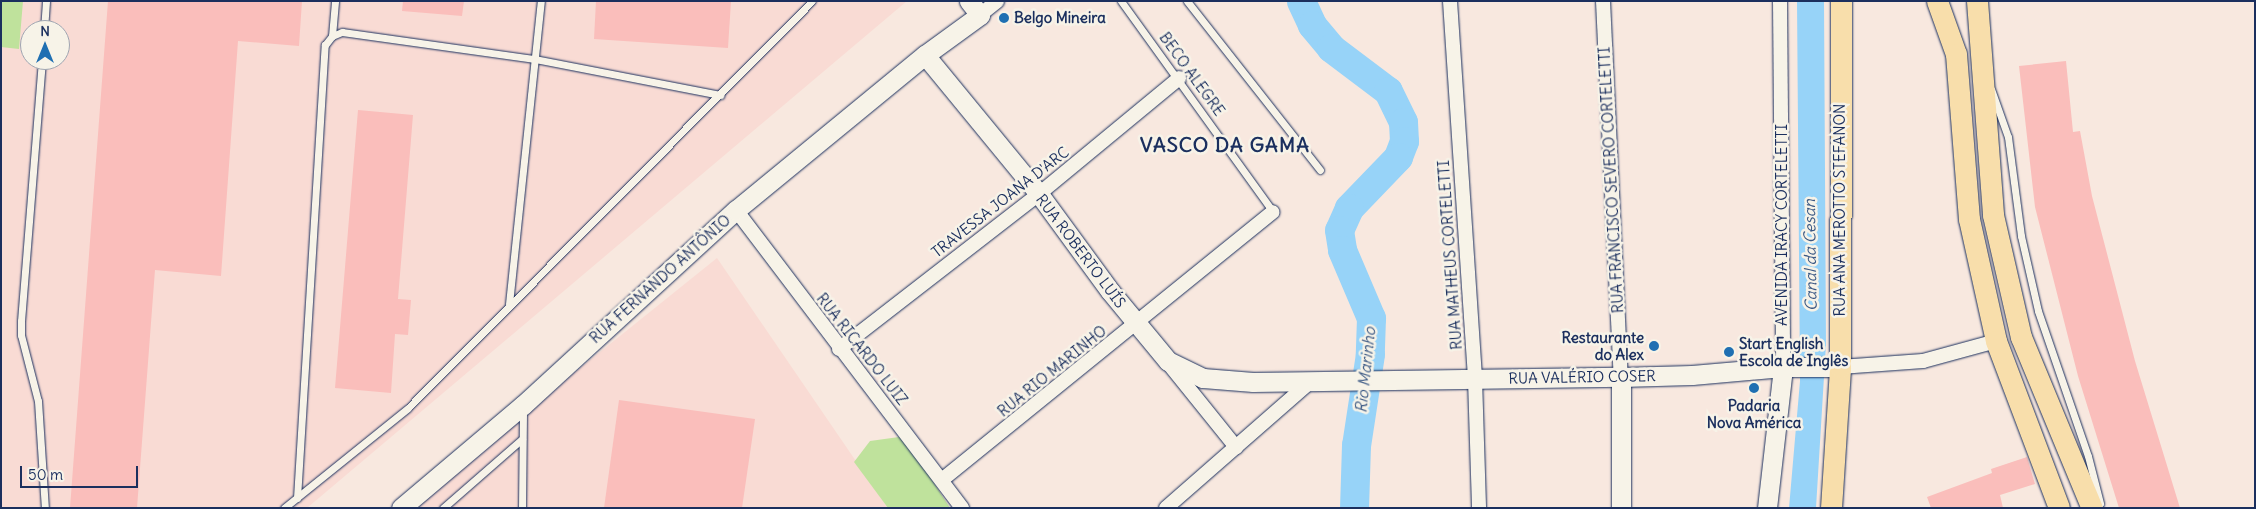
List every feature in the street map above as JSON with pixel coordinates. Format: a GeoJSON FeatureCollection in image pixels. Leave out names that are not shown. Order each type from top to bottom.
{"type":"FeatureCollection","features":[{"type":"Feature","properties":{"kind":"main road","name":"RUA ANA MEROTTO STEFANON"},"geometry":{"type":"LineString","coordinates":[[1831,508],[1840,1]]}},
{"type":"Feature","properties":{"kind":"main road"},"geometry":{"type":"LineString","coordinates":[[1937,1],[1959,73],[1969,219],[1996,341],[2059,508]]}},
{"type":"Feature","properties":{"kind":"main road"},"geometry":{"type":"LineString","coordinates":[[1964,1],[1977,35],[1984,69]]}},
{"type":"Feature","properties":{"kind":"main road"},"geometry":{"type":"LineString","coordinates":[[1977,1],[1984,69],[1994,215],[2021,337],[2092,508]]}},
{"type":"Feature","properties":{"kind":"street"},"geometry":{"type":"LineString","coordinates":[[974,8],[997,1]]}},
{"type":"Feature","properties":{"kind":"street","name":"RUA MATHEUS CORTELETTI"},"geometry":{"type":"LineString","coordinates":[[1450,1],[1474,379],[1479,508]]}},
{"type":"Feature","properties":{"kind":"street","name":"RUA FRANCISCO SEVERO CORTELETTI"},"geometry":{"type":"LineString","coordinates":[[1603,1],[1621,377],[1621,508]]}},
{"type":"Feature","properties":{"kind":"street","name":"AVENIDA IRACY CORTELETTI"},"geometry":{"type":"LineString","coordinates":[[1767,508],[1791,367],[1780,1]]}},
{"type":"Feature","properties":{"kind":"street","name":"RUA FERNANDO ANTÔNIO"},"geometry":{"type":"LineString","coordinates":[[401,508],[523,405],[736,210],[925,55],[974,8]]}},
{"type":"Feature","properties":{"kind":"street","name":"RUA ROBERTO LUÍS"},"geometry":{"type":"LineString","coordinates":[[925,55],[1039,194],[1137,324],[1236,447]]}},
{"type":"Feature","properties":{"kind":"street","name":"TRAVESSA JOANA D'ARC"},"geometry":{"type":"LineString","coordinates":[[840,349],[1039,194],[1178,78]]}},
{"type":"Feature","properties":{"kind":"street","name":"RUA RICARDO LUIZ"},"geometry":{"type":"LineString","coordinates":[[736,210],[840,349],[943,479],[962,508]]}},
{"type":"Feature","properties":{"kind":"street","name":"RUA RIO MARINHO"},"geometry":{"type":"LineString","coordinates":[[943,479],[1137,324],[1273,212]]}},
{"type":"Feature","properties":{"kind":"street","name":"RUA VALÉRIO COSER"},"geometry":{"type":"LineString","coordinates":[[1168,362],[1203,378],[1221,381],[1621,377],[1692,375],[1791,367],[1835,367],[1923,361],[1996,341]]}},
{"type":"Feature","properties":{"kind":"street"},"geometry":{"type":"LineString","coordinates":[[1166,508],[1311,381]]}},
{"type":"Feature","properties":{"kind":"lane"},"geometry":{"type":"LineString","coordinates":[[45,20],[46,1]]}},
{"type":"Feature","properties":{"kind":"lane"},"geometry":{"type":"LineString","coordinates":[[332,36],[335,1]]}},
{"type":"Feature","properties":{"kind":"lane"},"geometry":{"type":"LineString","coordinates":[[509,304],[541,1]]}},
{"type":"Feature","properties":{"kind":"lane"},"geometry":{"type":"LineString","coordinates":[[284,508],[408,408],[509,304],[721,95],[812,1]]}},
{"type":"Feature","properties":{"kind":"lane","name":"BECO ALEGRE"},"geometry":{"type":"LineString","coordinates":[[1121,1],[1273,212]]}},
{"type":"Feature","properties":{"kind":"lane"},"geometry":{"type":"LineString","coordinates":[[1187,1],[1320,170]]}},
{"type":"Feature","properties":{"kind":"lane"},"geometry":{"type":"LineString","coordinates":[[297,498],[325,45],[332,36],[342,32],[535,60],[721,95]]}},
{"type":"Feature","properties":{"kind":"lane"},"geometry":{"type":"LineString","coordinates":[[1984,69],[2008,137],[2021,236],[2038,310],[2088,456],[2101,508]]}},
{"type":"Feature","properties":{"kind":"lane"},"geometry":{"type":"LineString","coordinates":[[41,70],[21,335],[38,401],[45,508]]}},
{"type":"Feature","properties":{"kind":"lane"},"geometry":{"type":"LineString","coordinates":[[522,508],[523,405]]}},
{"type":"Feature","properties":{"kind":"lane"},"geometry":{"type":"LineString","coordinates":[[442,508],[522,439]]}},
{"type":"Feature","properties":{"kind":"shaded area"},"geometry":{"type":"Polygon","coordinates":[[[1,1],[907,1],[307,508],[1,508],[1,1]]]}},
{"type":"Feature","properties":{"kind":"shaded area"},"geometry":{"type":"Polygon","coordinates":[[[717,258],[888,508],[407,508],[473,454],[717,258]]]}},
{"type":"Feature","properties":{"kind":"green space"},"geometry":{"type":"Polygon","coordinates":[[[1,1],[23,1],[19,49],[1,47],[1,1]]]}},
{"type":"Feature","properties":{"kind":"green space"},"geometry":{"type":"Polygon","coordinates":[[[899,437],[910,446],[950,508],[888,508],[854,462],[870,441],[899,437]]]}},
{"type":"Feature","properties":{"kind":"water","name":"Canal da Cesan"},"geometry":{"type":"Polygon","coordinates":[[[1797,1],[1824,1],[1826,344],[1816,508],[1789,508],[1800,381],[1797,1]]]}},
{"type":"Feature","properties":{"kind":"building"},"geometry":{"type":"Polygon","coordinates":[[[108,1],[302,1],[299,46],[238,41],[221,276],[155,270],[137,508],[70,508],[108,1]]]}},
{"type":"Feature","properties":{"kind":"building"},"geometry":{"type":"Polygon","coordinates":[[[403,1],[464,1],[462,16],[402,11],[403,1]]]}},
{"type":"Feature","properties":{"kind":"building"},"geometry":{"type":"Polygon","coordinates":[[[596,1],[731,1],[728,48],[594,39],[596,1]]]}},
{"type":"Feature","properties":{"kind":"building"},"geometry":{"type":"Polygon","coordinates":[[[2066,61],[2073,132],[2080,131],[2092,196],[2135,361],[2180,508],[2119,508],[2078,376],[2035,207],[2019,66],[2066,61]]]}},
{"type":"Feature","properties":{"kind":"building"},"geometry":{"type":"Polygon","coordinates":[[[358,110],[413,115],[398,299],[411,300],[408,335],[395,334],[391,393],[335,388],[358,110]]]}},
{"type":"Feature","properties":{"kind":"building"},"geometry":{"type":"Polygon","coordinates":[[[619,400],[755,419],[742,508],[604,508],[619,400]]]}},
{"type":"Feature","properties":{"kind":"building"},"geometry":{"type":"Polygon","coordinates":[[[2027,457],[2035,484],[2000,495],[2003,508],[1931,508],[1927,497],[1992,473],[1991,469],[2027,457]]]}},
{"type":"Feature","properties":{"kind":"waterway","name":"Rio Marinho"},"geometry":{"type":"LineString","coordinates":[[1301,1],[1312,25],[1331,48],[1388,91],[1403,122],[1404,141],[1398,157],[1349,208],[1339,230],[1342,250],[1371,318],[1370,354],[1356,445],[1354,508]]}},
{"type":"Feature","properties":{"kind":"place","name":"Belgo Mineira"},"geometry":{"type":"Point","coordinates":[1004,18]}},
{"type":"Feature","properties":{"kind":"place","name":"Restaurante do Alex"},"geometry":{"type":"Point","coordinates":[1654,346]}},
{"type":"Feature","properties":{"kind":"place","name":"Start English Escola de Inglês"},"geometry":{"type":"Point","coordinates":[1729,352]}},
{"type":"Feature","properties":{"kind":"place","name":"Padaria Nova América"},"geometry":{"type":"Point","coordinates":[1754,388]}},
{"type":"Feature","properties":{"kind":"district","name":"VASCO DA GAMA"},"geometry":{"type":"Point","coordinates":[1225,144]}}]}
